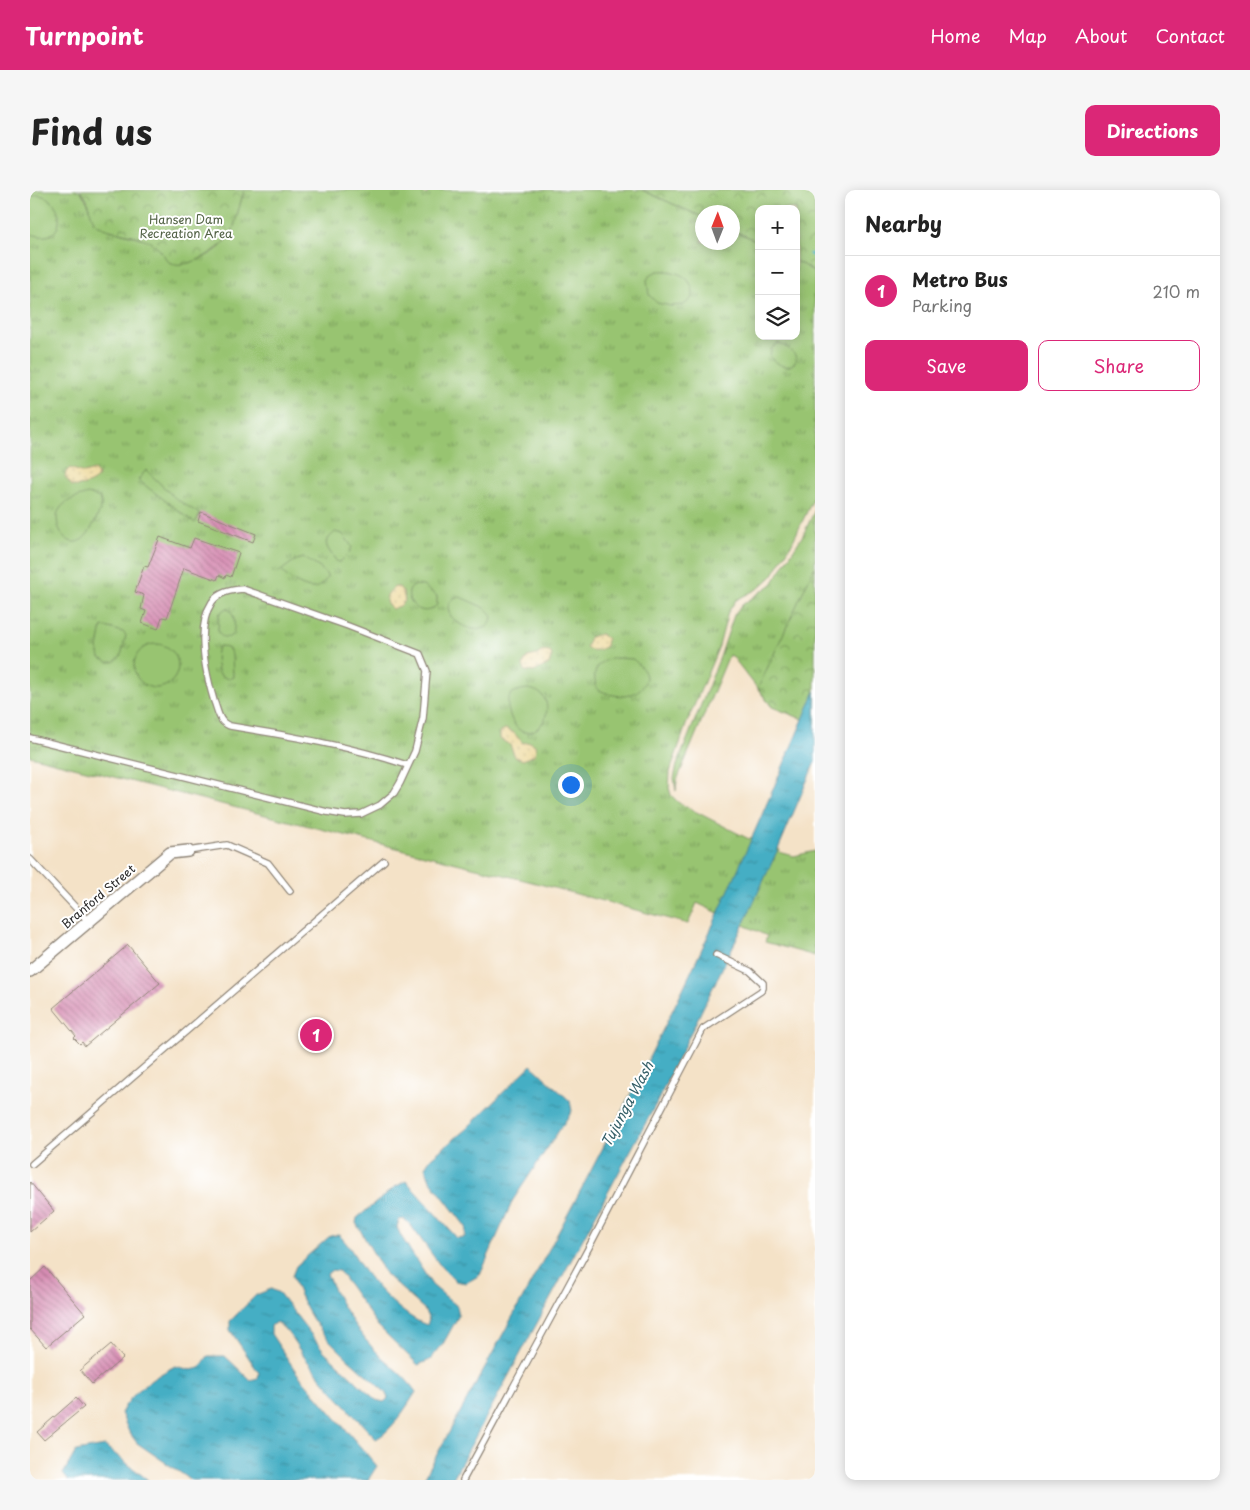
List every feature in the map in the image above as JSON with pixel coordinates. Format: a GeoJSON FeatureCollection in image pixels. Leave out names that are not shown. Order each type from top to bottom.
{"type":"FeatureCollection","features":[{"type":"Feature","properties":{"kind":"street","name":"Branford Street"},"geometry":{"type":"LineString","coordinates":[[30,972],[170,854],[188,851]]}},
{"type":"Feature","properties":{"kind":"lane"},"geometry":{"type":"LineString","coordinates":[[30,738],[326,812],[345,815],[361,814],[380,804],[394,793],[408,766],[415,751],[424,718],[427,671],[420,654],[243,589],[230,590],[220,594],[212,602],[206,616],[204,654],[208,680],[219,717],[224,723],[230,726],[314,740],[380,756],[408,766]]}},
{"type":"Feature","properties":{"kind":"lane"},"geometry":{"type":"LineString","coordinates":[[188,851],[227,845],[268,863],[290,891]]}},
{"type":"Feature","properties":{"kind":"lane"},"geometry":{"type":"LineString","coordinates":[[30,859],[89,922]]}},
{"type":"Feature","properties":{"kind":"lane"},"geometry":{"type":"LineString","coordinates":[[32,1164],[384,861]]}},
{"type":"Feature","properties":{"kind":"lane"},"geometry":{"type":"LineString","coordinates":[[463,1480],[589,1247],[703,1029],[763,988],[763,982],[750,971],[716,955]]}},
{"type":"Feature","properties":{"kind":"green space"},"geometry":{"type":"Polygon","coordinates":[[[30,190],[80,190],[103,228],[145,239],[157,246],[162,252],[184,263],[211,253],[228,239],[232,233],[244,190],[416,190],[427,195],[429,190],[642,190],[695,214],[695,250],[740,250],[740,233],[755,240],[755,340],[800,340],[800,263],[815,272],[815,495],[791,545],[772,576],[759,588],[736,600],[728,612],[719,646],[686,725],[670,772],[669,788],[671,795],[679,803],[749,839],[751,837],[780,850],[779,852],[794,856],[815,851],[815,956],[765,942],[767,936],[697,903],[688,924],[532,882],[30,756],[30,190]]]}},
{"type":"Feature","properties":{"kind":"green space","name":"Hansen Dam Recreation Area"},"geometry":{"type":"Polygon","coordinates":[[[80,190],[244,190],[232,233],[227,239],[204,257],[185,264],[177,264],[169,262],[157,247],[147,240],[109,230],[97,224],[92,216],[87,199],[80,190]]]}},
{"type":"Feature","properties":{"kind":"green space"},"geometry":{"type":"Polygon","coordinates":[[[642,190],[815,190],[815,272],[800,263],[800,205],[755,205],[755,240],[740,233],[740,205],[695,205],[695,214],[642,190]]]}},
{"type":"Feature","properties":{"kind":"green space"},"geometry":{"type":"Polygon","coordinates":[[[39,195],[53,203],[59,216],[57,229],[52,234],[46,236],[30,234],[30,197],[39,195]]]}},
{"type":"Feature","properties":{"kind":"green space"},"geometry":{"type":"Polygon","coordinates":[[[657,271],[677,273],[687,279],[693,290],[693,297],[684,305],[671,306],[657,303],[649,295],[647,280],[650,275],[657,271]]]}},
{"type":"Feature","properties":{"kind":"green space"},"geometry":{"type":"Polygon","coordinates":[[[778,343],[788,348],[795,355],[796,361],[790,366],[783,366],[770,357],[771,349],[778,343]]]}},
{"type":"Feature","properties":{"kind":"green space"},"geometry":{"type":"Polygon","coordinates":[[[146,470],[176,499],[200,514],[195,523],[138,480],[146,470]]]}},
{"type":"Feature","properties":{"kind":"green space"},"geometry":{"type":"Polygon","coordinates":[[[88,494],[100,498],[100,511],[86,535],[79,541],[72,542],[61,532],[57,517],[59,510],[68,501],[88,494]]]}},
{"type":"Feature","properties":{"kind":"green space"},"geometry":{"type":"Polygon","coordinates":[[[815,510],[815,578],[782,682],[772,707],[732,656],[729,655],[677,780],[676,791],[674,778],[677,765],[720,657],[734,615],[742,605],[772,584],[803,535],[815,510]]]}},
{"type":"Feature","properties":{"kind":"green space"},"geometry":{"type":"Polygon","coordinates":[[[335,532],[343,534],[352,547],[340,562],[337,562],[326,543],[335,532]]]}},
{"type":"Feature","properties":{"kind":"green space"},"geometry":{"type":"Polygon","coordinates":[[[304,558],[327,575],[326,580],[318,587],[310,588],[301,585],[282,572],[292,562],[304,558]]]}},
{"type":"Feature","properties":{"kind":"green space"},"geometry":{"type":"Polygon","coordinates":[[[815,566],[815,724],[772,707],[758,688],[815,566]]]}},
{"type":"Feature","properties":{"kind":"green space"},"geometry":{"type":"Polygon","coordinates":[[[417,585],[423,586],[437,596],[437,605],[430,610],[423,611],[412,604],[409,599],[409,593],[411,588],[417,585]]]}},
{"type":"Feature","properties":{"kind":"green space"},"geometry":{"type":"Polygon","coordinates":[[[456,597],[485,608],[492,617],[488,625],[481,629],[471,629],[454,619],[449,612],[449,604],[456,597]]]}},
{"type":"Feature","properties":{"kind":"green space"},"geometry":{"type":"Polygon","coordinates":[[[226,608],[233,616],[234,628],[233,633],[226,637],[220,635],[218,630],[219,614],[226,608]]]}},
{"type":"Feature","properties":{"kind":"green space"},"geometry":{"type":"Polygon","coordinates":[[[102,626],[123,632],[126,635],[121,656],[114,662],[108,662],[100,658],[98,648],[102,626]]]}},
{"type":"Feature","properties":{"kind":"green space"},"geometry":{"type":"Polygon","coordinates":[[[152,644],[160,644],[172,650],[178,666],[172,682],[160,688],[152,688],[140,682],[134,670],[134,662],[140,650],[152,644]]]}},
{"type":"Feature","properties":{"kind":"green space"},"geometry":{"type":"Polygon","coordinates":[[[222,646],[229,649],[232,655],[233,677],[229,679],[221,676],[217,666],[218,647],[222,646]]]}},
{"type":"Feature","properties":{"kind":"green space"},"geometry":{"type":"Polygon","coordinates":[[[608,659],[633,659],[643,670],[646,678],[638,691],[627,696],[620,696],[597,689],[595,673],[597,668],[608,659]]]}},
{"type":"Feature","properties":{"kind":"green space"},"geometry":{"type":"Polygon","coordinates":[[[527,689],[537,692],[543,697],[546,704],[546,712],[544,720],[539,727],[532,731],[524,732],[520,731],[513,723],[508,700],[513,693],[527,689]]]}},
{"type":"Feature","properties":{"kind":"sand"},"geometry":{"type":"Polygon","coordinates":[[[70,468],[84,473],[94,470],[98,477],[86,484],[72,486],[65,477],[66,472],[70,468]]]}},
{"type":"Feature","properties":{"kind":"sand"},"geometry":{"type":"Polygon","coordinates":[[[395,587],[399,587],[403,592],[405,601],[400,606],[392,609],[387,604],[386,599],[389,592],[395,587]]]}},
{"type":"Feature","properties":{"kind":"sand"},"geometry":{"type":"Polygon","coordinates":[[[601,634],[607,639],[606,646],[596,650],[586,648],[590,637],[601,634]]]}},
{"type":"Feature","properties":{"kind":"sand"},"geometry":{"type":"Polygon","coordinates":[[[542,651],[550,652],[552,655],[549,664],[534,672],[525,671],[523,665],[527,657],[537,655],[542,651]]]}},
{"type":"Feature","properties":{"kind":"sand"},"geometry":{"type":"Polygon","coordinates":[[[505,729],[513,732],[523,743],[530,742],[535,745],[536,751],[534,755],[523,760],[515,757],[510,745],[500,739],[500,732],[505,729]]]}},
{"type":"Feature","properties":{"kind":"water","name":"Tujunga Wash"},"geometry":{"type":"Polygon","coordinates":[[[815,691],[815,762],[739,934],[656,1104],[452,1480],[423,1480],[554,1241],[648,1060],[714,923],[815,691]]]}},
{"type":"Feature","properties":{"kind":"water"},"geometry":{"type":"Polygon","coordinates":[[[531,1065],[570,1101],[572,1111],[513,1200],[480,1275],[466,1283],[455,1281],[442,1268],[409,1223],[404,1219],[399,1220],[397,1227],[401,1236],[432,1285],[457,1306],[459,1315],[443,1344],[430,1360],[418,1365],[378,1326],[339,1271],[332,1270],[327,1274],[359,1332],[416,1392],[399,1418],[388,1430],[376,1439],[322,1379],[285,1329],[276,1322],[271,1326],[271,1334],[297,1373],[377,1466],[368,1480],[191,1480],[137,1443],[129,1432],[121,1413],[137,1391],[175,1366],[191,1370],[200,1368],[208,1356],[225,1356],[250,1380],[258,1378],[259,1373],[230,1330],[230,1321],[256,1295],[271,1289],[279,1293],[324,1351],[376,1400],[384,1402],[388,1398],[385,1392],[331,1342],[312,1319],[292,1276],[296,1266],[330,1236],[339,1235],[382,1293],[409,1316],[427,1325],[429,1320],[424,1309],[386,1275],[356,1223],[357,1218],[395,1187],[406,1181],[457,1238],[465,1237],[466,1227],[430,1180],[425,1167],[431,1158],[465,1130],[531,1065]]]}},
{"type":"Feature","properties":{"kind":"water"},"geometry":{"type":"Polygon","coordinates":[[[105,1446],[148,1480],[68,1480],[63,1474],[76,1451],[105,1446]]]}},
{"type":"Feature","properties":{"kind":"building"},"geometry":{"type":"Polygon","coordinates":[[[201,512],[256,534],[253,542],[198,521],[201,512]]]}},
{"type":"Feature","properties":{"kind":"building"},"geometry":{"type":"Polygon","coordinates":[[[160,537],[190,548],[194,538],[239,553],[231,577],[226,575],[225,578],[219,575],[217,580],[184,568],[167,618],[162,617],[158,629],[142,623],[146,611],[141,609],[144,595],[135,592],[144,566],[148,567],[160,537]]]}},
{"type":"Feature","properties":{"kind":"building"},"geometry":{"type":"Polygon","coordinates":[[[128,945],[160,983],[85,1046],[82,1042],[80,1044],[74,1038],[76,1036],[53,1008],[128,945]]]}},
{"type":"Feature","properties":{"kind":"building"},"geometry":{"type":"Polygon","coordinates":[[[30,1182],[54,1211],[30,1232],[30,1182]]]}},
{"type":"Feature","properties":{"kind":"building"},"geometry":{"type":"Polygon","coordinates":[[[45,1267],[85,1314],[46,1347],[30,1329],[30,1281],[45,1267]]]}},
{"type":"Feature","properties":{"kind":"building"},"geometry":{"type":"Polygon","coordinates":[[[111,1344],[123,1358],[92,1384],[80,1370],[111,1344]]]}},
{"type":"Feature","properties":{"kind":"building"},"geometry":{"type":"Polygon","coordinates":[[[76,1398],[84,1407],[44,1440],[37,1432],[76,1398]]]}},
{"type":"Feature","properties":{"kind":"waterway"},"geometry":{"type":"LineString","coordinates":[[810,254],[815,257]]}},
{"type":"Feature","properties":{"kind":"place","name":"Metro Bus"},"geometry":{"type":"Point","coordinates":[316,1035]}}]}
